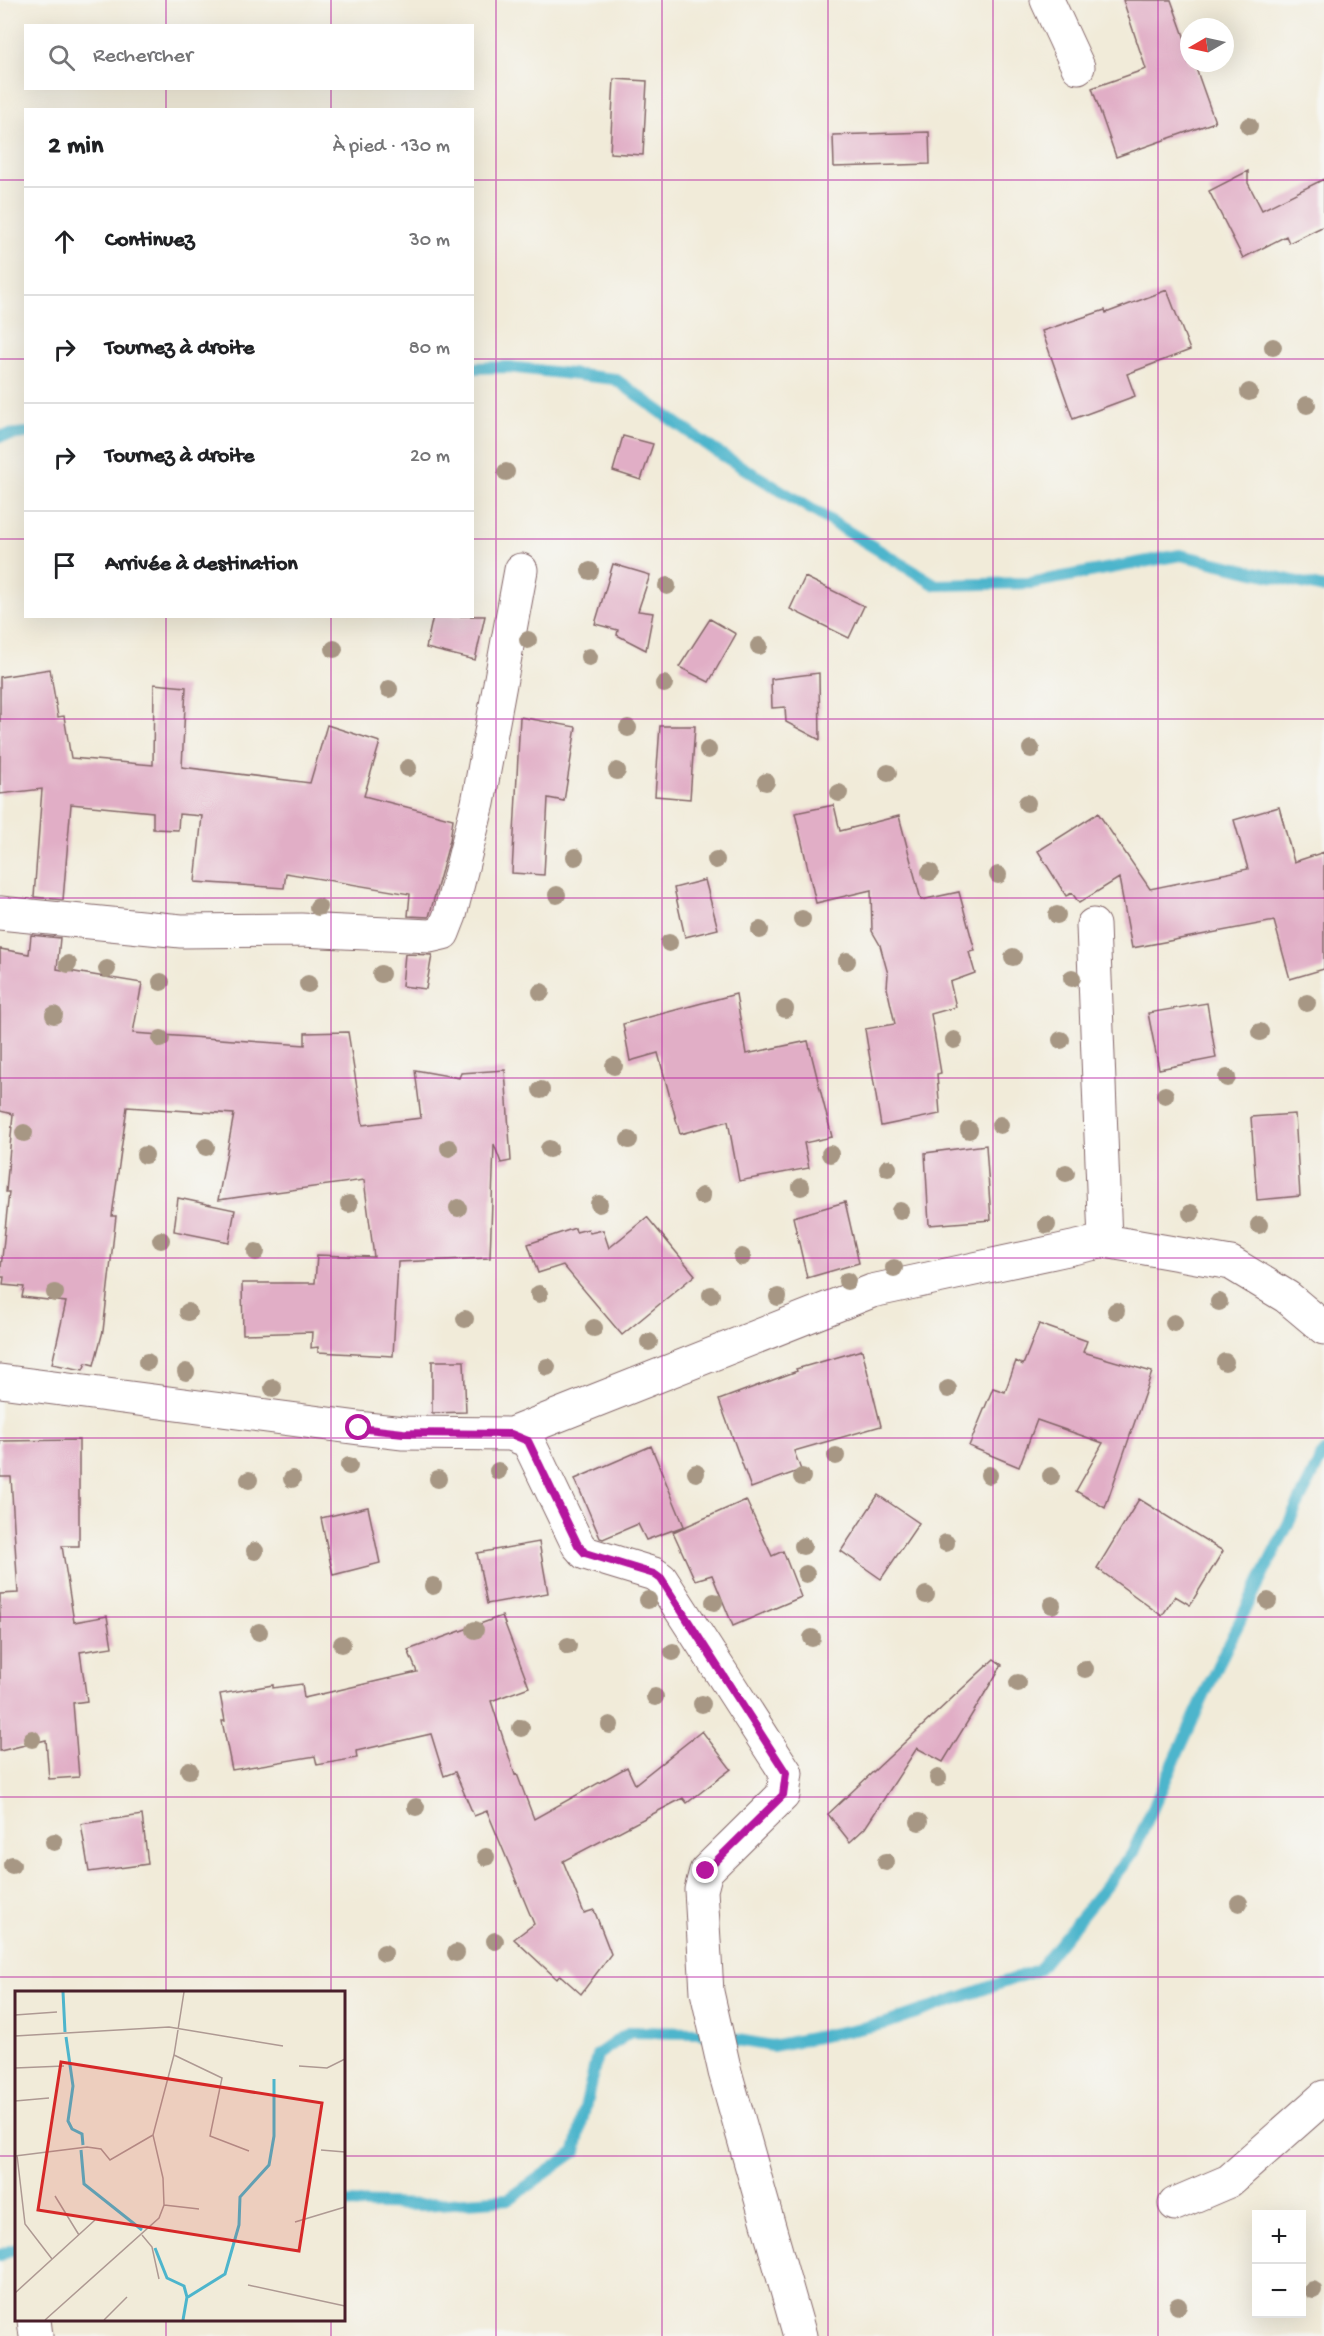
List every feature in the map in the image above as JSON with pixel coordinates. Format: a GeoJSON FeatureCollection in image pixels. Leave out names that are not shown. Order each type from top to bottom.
{"type":"FeatureCollection","features":[{"type":"Feature","properties":{"kind":"street"},"geometry":{"type":"LineString","coordinates":[[1047,0],[1078,67]]}},
{"type":"Feature","properties":{"kind":"street"},"geometry":{"type":"LineString","coordinates":[[0,913],[181,931],[301,930],[430,936],[443,933],[450,915],[478,803],[521,570]]}},
{"type":"Feature","properties":{"kind":"street"},"geometry":{"type":"LineString","coordinates":[[1093,925],[1105,1241]]}},
{"type":"Feature","properties":{"kind":"street"},"geometry":{"type":"LineString","coordinates":[[511,1434],[872,1291],[1105,1241],[1231,1263],[1287,1297],[1324,1328]]}},
{"type":"Feature","properties":{"kind":"street"},"geometry":{"type":"LineString","coordinates":[[0,1381],[403,1433],[511,1434],[528,1441],[578,1545],[585,1553],[654,1574],[661,1579],[786,1773],[783,1795],[706,1871],[701,1890],[707,1992],[725,2072],[800,2336]]}},
{"type":"Feature","properties":{"kind":"street"},"geometry":{"type":"LineString","coordinates":[[1175,2204],[1229,2181],[1324,2097]]}},
{"type":"Feature","properties":{"kind":"street"},"geometry":{"type":"LineString","coordinates":[[34,2321],[36,2336]]}},
{"type":"Feature","properties":{"kind":"building"},"geometry":{"type":"Polygon","coordinates":[[[1123,0],[1171,0],[1180,25],[1180,72],[1197,72],[1215,122],[1116,157],[1092,88],[1146,69],[1123,0]]]}},
{"type":"Feature","properties":{"kind":"building"},"geometry":{"type":"Polygon","coordinates":[[[614,79],[647,81],[643,155],[610,153],[614,79]]]}},
{"type":"Feature","properties":{"kind":"building"},"geometry":{"type":"Polygon","coordinates":[[[929,132],[930,164],[834,167],[833,135],[929,132]]]}},
{"type":"Feature","properties":{"kind":"building"},"geometry":{"type":"Polygon","coordinates":[[[1248,171],[1248,183],[1262,210],[1324,179],[1324,226],[1289,243],[1286,236],[1243,258],[1209,191],[1248,171]]]}},
{"type":"Feature","properties":{"kind":"building"},"geometry":{"type":"Polygon","coordinates":[[[1167,290],[1190,350],[1127,374],[1135,396],[1073,419],[1042,331],[1105,310],[1106,313],[1167,290]]]}},
{"type":"Feature","properties":{"kind":"building"},"geometry":{"type":"Polygon","coordinates":[[[623,436],[653,444],[641,480],[613,471],[623,436]]]}},
{"type":"Feature","properties":{"kind":"building"},"geometry":{"type":"Polygon","coordinates":[[[613,564],[650,575],[638,611],[653,613],[646,650],[617,635],[618,630],[595,624],[613,564]]]}},
{"type":"Feature","properties":{"kind":"building"},"geometry":{"type":"Polygon","coordinates":[[[805,577],[864,606],[849,638],[790,609],[805,577]]]}},
{"type":"Feature","properties":{"kind":"building"},"geometry":{"type":"Polygon","coordinates":[[[485,616],[475,660],[426,648],[433,618],[485,616]]]}},
{"type":"Feature","properties":{"kind":"building"},"geometry":{"type":"Polygon","coordinates":[[[710,619],[736,634],[709,682],[679,667],[710,619]]]}},
{"type":"Feature","properties":{"kind":"building"},"geometry":{"type":"Polygon","coordinates":[[[50,669],[58,717],[64,716],[71,758],[153,765],[154,684],[186,687],[182,767],[310,783],[327,725],[380,742],[364,796],[453,819],[450,840],[429,917],[408,916],[410,894],[286,873],[284,888],[195,882],[202,816],[179,814],[178,830],[153,829],[153,812],[71,804],[63,900],[34,897],[42,789],[0,794],[0,677],[50,669]]]}},
{"type":"Feature","properties":{"kind":"building"},"geometry":{"type":"Polygon","coordinates":[[[819,673],[820,740],[786,722],[785,707],[772,708],[771,679],[819,673]]]}},
{"type":"Feature","properties":{"kind":"building"},"geometry":{"type":"Polygon","coordinates":[[[520,717],[576,727],[564,801],[548,798],[544,875],[512,873],[520,717]]]}},
{"type":"Feature","properties":{"kind":"building"},"geometry":{"type":"Polygon","coordinates":[[[660,726],[695,726],[690,799],[655,796],[660,726]]]}},
{"type":"Feature","properties":{"kind":"building"},"geometry":{"type":"Polygon","coordinates":[[[834,805],[840,831],[899,816],[921,900],[959,892],[975,951],[969,952],[975,973],[950,982],[956,1007],[931,1014],[941,1073],[937,1074],[940,1114],[881,1126],[865,1029],[895,1024],[887,988],[888,974],[880,945],[872,931],[871,890],[816,903],[795,813],[834,805]]]}},
{"type":"Feature","properties":{"kind":"building"},"geometry":{"type":"Polygon","coordinates":[[[1279,807],[1294,862],[1324,852],[1324,969],[1290,979],[1274,921],[1132,948],[1119,878],[1079,903],[1072,893],[1066,896],[1038,851],[1098,813],[1150,889],[1248,869],[1234,820],[1279,807]]]}},
{"type":"Feature","properties":{"kind":"building"},"geometry":{"type":"Polygon","coordinates":[[[705,880],[718,929],[685,937],[674,888],[705,880]]]}},
{"type":"Feature","properties":{"kind":"building"},"geometry":{"type":"Polygon","coordinates":[[[31,935],[60,938],[57,969],[142,983],[133,1033],[305,1045],[305,1033],[348,1032],[363,1125],[421,1118],[415,1070],[459,1078],[461,1073],[505,1070],[511,1161],[501,1163],[494,1144],[490,1258],[398,1262],[393,1356],[318,1352],[318,1347],[311,1348],[312,1332],[243,1334],[242,1283],[315,1283],[317,1255],[374,1257],[364,1180],[218,1200],[234,1114],[127,1107],[112,1216],[116,1216],[103,1331],[94,1365],[86,1363],[83,1370],[52,1364],[66,1302],[22,1297],[24,1287],[3,1285],[4,1277],[0,1277],[9,1192],[6,1192],[13,1114],[0,1111],[0,949],[29,954],[31,935]]]}},
{"type":"Feature","properties":{"kind":"building"},"geometry":{"type":"Polygon","coordinates":[[[405,954],[432,955],[426,989],[402,986],[405,954]]]}},
{"type":"Feature","properties":{"kind":"building"},"geometry":{"type":"Polygon","coordinates":[[[736,994],[746,1054],[808,1041],[832,1137],[804,1143],[809,1168],[739,1181],[728,1121],[680,1134],[658,1053],[630,1061],[623,1024],[736,994]]]}},
{"type":"Feature","properties":{"kind":"building"},"geometry":{"type":"Polygon","coordinates":[[[1207,1003],[1216,1058],[1159,1069],[1148,1013],[1207,1003]]]}},
{"type":"Feature","properties":{"kind":"building"},"geometry":{"type":"Polygon","coordinates":[[[1295,1114],[1300,1196],[1257,1200],[1251,1117],[1295,1114]]]}},
{"type":"Feature","properties":{"kind":"building"},"geometry":{"type":"Polygon","coordinates":[[[986,1145],[991,1220],[929,1225],[925,1153],[986,1145]]]}},
{"type":"Feature","properties":{"kind":"building"},"geometry":{"type":"Polygon","coordinates":[[[178,1198],[235,1210],[229,1242],[174,1231],[178,1198]]]}},
{"type":"Feature","properties":{"kind":"building"},"geometry":{"type":"Polygon","coordinates":[[[845,1202],[859,1263],[807,1278],[793,1217],[845,1202]]]}},
{"type":"Feature","properties":{"kind":"building"},"geometry":{"type":"Polygon","coordinates":[[[647,1217],[695,1275],[622,1335],[563,1265],[538,1273],[528,1244],[575,1228],[576,1232],[588,1229],[590,1233],[603,1230],[609,1248],[647,1217]]]}},
{"type":"Feature","properties":{"kind":"building"},"geometry":{"type":"Polygon","coordinates":[[[1039,1324],[1087,1341],[1083,1352],[1152,1372],[1105,1508],[1076,1491],[1103,1443],[1037,1420],[1019,1467],[969,1446],[993,1388],[1005,1392],[1016,1361],[1023,1365],[1039,1324]]]}},
{"type":"Feature","properties":{"kind":"building"},"geometry":{"type":"Polygon","coordinates":[[[862,1350],[881,1426],[794,1451],[801,1470],[751,1488],[719,1400],[797,1371],[796,1369],[862,1350]]]}},
{"type":"Feature","properties":{"kind":"building"},"geometry":{"type":"Polygon","coordinates":[[[432,1361],[464,1361],[466,1412],[432,1413],[432,1361]]]}},
{"type":"Feature","properties":{"kind":"building"},"geometry":{"type":"Polygon","coordinates":[[[79,1440],[79,1546],[62,1546],[74,1622],[107,1616],[112,1647],[80,1652],[87,1701],[73,1703],[79,1777],[49,1779],[46,1740],[0,1751],[0,1594],[18,1593],[11,1477],[0,1477],[0,1441],[79,1440]]]}},
{"type":"Feature","properties":{"kind":"building"},"geometry":{"type":"Polygon","coordinates":[[[651,1446],[684,1526],[646,1540],[638,1524],[603,1539],[600,1538],[575,1479],[651,1446]]]}},
{"type":"Feature","properties":{"kind":"building"},"geometry":{"type":"Polygon","coordinates":[[[878,1495],[919,1523],[881,1579],[841,1551],[878,1495]]]}},
{"type":"Feature","properties":{"kind":"building"},"geometry":{"type":"Polygon","coordinates":[[[1139,1499],[1223,1551],[1190,1605],[1175,1596],[1162,1616],[1097,1568],[1139,1499]]]}},
{"type":"Feature","properties":{"kind":"building"},"geometry":{"type":"Polygon","coordinates":[[[746,1500],[772,1556],[783,1551],[801,1597],[733,1626],[712,1575],[695,1580],[673,1532],[746,1500]]]}},
{"type":"Feature","properties":{"kind":"building"},"geometry":{"type":"Polygon","coordinates":[[[368,1507],[380,1563],[333,1575],[321,1518],[368,1507]]]}},
{"type":"Feature","properties":{"kind":"building"},"geometry":{"type":"Polygon","coordinates":[[[539,1542],[548,1593],[487,1604],[477,1553],[539,1542]]]}},
{"type":"Feature","properties":{"kind":"building"},"geometry":{"type":"Polygon","coordinates":[[[502,1616],[529,1687],[491,1701],[515,1775],[517,1774],[534,1819],[627,1767],[635,1784],[702,1731],[731,1769],[687,1803],[683,1798],[563,1861],[584,1913],[594,1910],[611,1954],[581,1994],[560,1975],[557,1979],[514,1939],[534,1924],[487,1811],[474,1816],[455,1772],[444,1776],[431,1734],[356,1751],[357,1758],[317,1765],[315,1756],[232,1770],[222,1721],[225,1721],[220,1694],[273,1685],[273,1688],[302,1684],[304,1698],[417,1672],[408,1650],[502,1616]]]}},
{"type":"Feature","properties":{"kind":"building"},"geometry":{"type":"Polygon","coordinates":[[[994,1659],[1002,1665],[943,1762],[917,1748],[865,1828],[850,1842],[828,1814],[994,1659]]]}},
{"type":"Feature","properties":{"kind":"building"},"geometry":{"type":"Polygon","coordinates":[[[142,1815],[148,1864],[89,1872],[81,1824],[142,1815]]]}},
{"type":"Feature","properties":{"kind":"waterway"},"geometry":{"type":"LineString","coordinates":[[474,368],[508,367],[615,379],[714,450],[936,585],[1031,583],[1180,555],[1324,588]]}},
{"type":"Feature","properties":{"kind":"waterway"},"geometry":{"type":"LineString","coordinates":[[0,436],[24,433]]}},
{"type":"Feature","properties":{"kind":"waterway"},"geometry":{"type":"LineString","coordinates":[[345,2203],[422,2205],[509,2199],[575,2152],[597,2055],[630,2032],[698,2033],[772,2046],[887,2023],[1038,1970],[1132,1854],[1218,1665],[1324,1452]]}},
{"type":"Feature","properties":{"kind":"waterway"},"geometry":{"type":"LineString","coordinates":[[0,2255],[15,2249]]}},
{"type":"Feature","properties":{"kind":"route"},"geometry":{"type":"LineString","coordinates":[[359,1428],[403,1433],[511,1434],[521,1437],[528,1441],[578,1545],[585,1553],[654,1574],[661,1579],[786,1773],[783,1795],[706,1871]]}}]}
